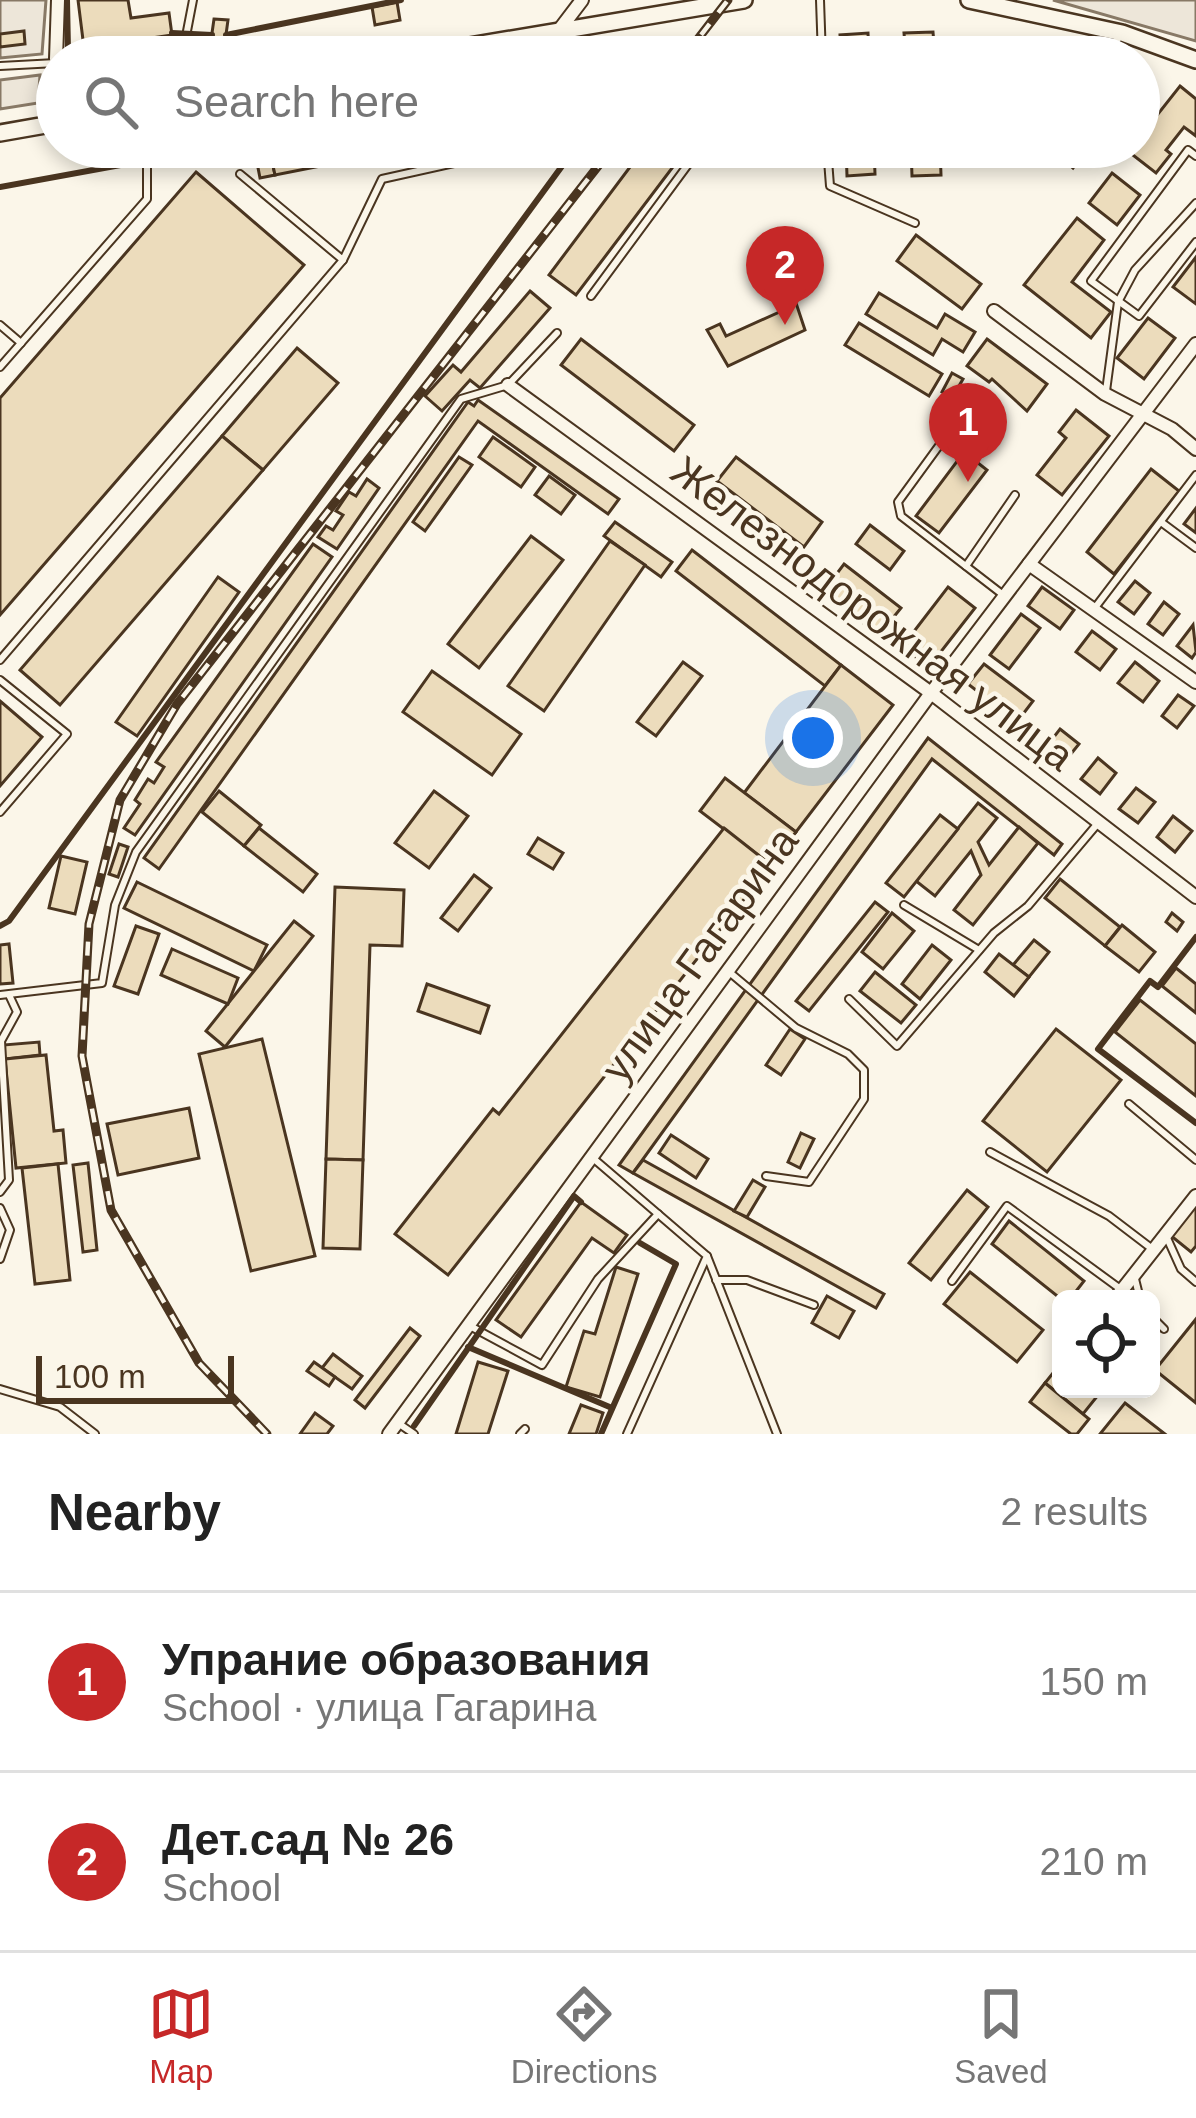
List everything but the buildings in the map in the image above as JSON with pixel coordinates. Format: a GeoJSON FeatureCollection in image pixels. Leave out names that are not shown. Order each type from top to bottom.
{"type":"FeatureCollection","features":[{"type":"Feature","properties":{"kind":"street"},"geometry":{"type":"LineString","coordinates":[[57,36],[58,0]]}},
{"type":"Feature","properties":{"kind":"street"},"geometry":{"type":"LineString","coordinates":[[560,29],[582,0]]}},
{"type":"Feature","properties":{"kind":"street"},"geometry":{"type":"LineString","coordinates":[[529,36],[744,0]]}},
{"type":"Feature","properties":{"kind":"street"},"geometry":{"type":"LineString","coordinates":[[969,0],[1024,4],[1130,36]]}},
{"type":"Feature","properties":{"kind":"street"},"geometry":{"type":"LineString","coordinates":[[1160,47],[1196,60]]}},
{"type":"Feature","properties":{"kind":"street"},"geometry":{"type":"LineString","coordinates":[[0,134],[36,127]]}},
{"type":"Feature","properties":{"kind":"street"},"geometry":{"type":"LineString","coordinates":[[994,310],[1106,394],[1172,429],[1196,448]]}},
{"type":"Feature","properties":{"kind":"street","name":"улица Гагарина"},"geometry":{"type":"LineString","coordinates":[[393,1428],[931,693],[1196,344]]}},
{"type":"Feature","properties":{"kind":"street","name":"Железнодорожная улица"},"geometry":{"type":"LineString","coordinates":[[508,385],[931,693],[1196,897]]}},
{"type":"Feature","properties":{"kind":"street"},"geometry":{"type":"LineString","coordinates":[[1029,564],[1196,682]]}},
{"type":"Feature","properties":{"kind":"street"},"geometry":{"type":"LineString","coordinates":[[1123,1290],[1196,1196]]}},
{"type":"Feature","properties":{"kind":"lane"},"geometry":{"type":"LineString","coordinates":[[186,36],[193,0]]}},
{"type":"Feature","properties":{"kind":"lane"},"geometry":{"type":"LineString","coordinates":[[820,0],[821,36]]}},
{"type":"Feature","properties":{"kind":"lane"},"geometry":{"type":"LineString","coordinates":[[0,66],[36,63]]}},
{"type":"Feature","properties":{"kind":"lane"},"geometry":{"type":"LineString","coordinates":[[1196,156],[1188,150],[1091,281],[1138,316],[1196,242]]}},
{"type":"Feature","properties":{"kind":"lane"},"geometry":{"type":"LineString","coordinates":[[0,367],[147,199],[146,168]]}},
{"type":"Feature","properties":{"kind":"lane"},"geometry":{"type":"LineString","coordinates":[[0,660],[343,260],[382,179],[432,168]]}},
{"type":"Feature","properties":{"kind":"lane"},"geometry":{"type":"LineString","coordinates":[[591,296],[685,168]]}},
{"type":"Feature","properties":{"kind":"lane"},"geometry":{"type":"LineString","coordinates":[[829,168],[830,185],[915,223]]}},
{"type":"Feature","properties":{"kind":"lane"},"geometry":{"type":"LineString","coordinates":[[240,174],[343,260]]}},
{"type":"Feature","properties":{"kind":"lane"},"geometry":{"type":"LineString","coordinates":[[1106,394],[1118,302],[1135,270],[1196,202]]}},
{"type":"Feature","properties":{"kind":"lane"},"geometry":{"type":"LineString","coordinates":[[0,325],[21,343]]}},
{"type":"Feature","properties":{"kind":"lane"},"geometry":{"type":"LineString","coordinates":[[0,995],[102,982],[115,905],[136,852],[461,399],[508,385],[557,333]]}},
{"type":"Feature","properties":{"kind":"lane"},"geometry":{"type":"LineString","coordinates":[[941,443],[898,502],[901,516],[1005,596]]}},
{"type":"Feature","properties":{"kind":"lane"},"geometry":{"type":"LineString","coordinates":[[1094,610],[1196,476]]}},
{"type":"Feature","properties":{"kind":"lane"},"geometry":{"type":"LineString","coordinates":[[966,566],[1015,495]]}},
{"type":"Feature","properties":{"kind":"lane"},"geometry":{"type":"LineString","coordinates":[[1161,522],[1196,548]]}},
{"type":"Feature","properties":{"kind":"lane"},"geometry":{"type":"LineString","coordinates":[[0,680],[67,734],[0,812]]}},
{"type":"Feature","properties":{"kind":"lane"},"geometry":{"type":"LineString","coordinates":[[849,999],[897,1046],[1099,822]]}},
{"type":"Feature","properties":{"kind":"lane"},"geometry":{"type":"LineString","coordinates":[[904,905],[980,950]]}},
{"type":"Feature","properties":{"kind":"lane"},"geometry":{"type":"LineString","coordinates":[[728,971],[796,1028],[848,1054],[864,1070],[864,1100],[809,1182],[766,1176]]}},
{"type":"Feature","properties":{"kind":"lane"},"geometry":{"type":"LineString","coordinates":[[0,1192],[9,1180],[1,1041],[17,1012],[10,997]]}},
{"type":"Feature","properties":{"kind":"lane"},"geometry":{"type":"LineString","coordinates":[[1129,1104],[1196,1160]]}},
{"type":"Feature","properties":{"kind":"lane"},"geometry":{"type":"LineString","coordinates":[[990,1152],[1109,1216],[1154,1250]]}},
{"type":"Feature","properties":{"kind":"lane"},"geometry":{"type":"LineString","coordinates":[[592,1157],[707,1256],[776,1434]]}},
{"type":"Feature","properties":{"kind":"lane"},"geometry":{"type":"LineString","coordinates":[[952,1281],[1007,1206],[1113,1290]]}},
{"type":"Feature","properties":{"kind":"lane"},"geometry":{"type":"LineString","coordinates":[[0,1208],[10,1229],[0,1259]]}},
{"type":"Feature","properties":{"kind":"lane"},"geometry":{"type":"LineString","coordinates":[[469,1325],[542,1365],[598,1279],[658,1214]]}},
{"type":"Feature","properties":{"kind":"lane"},"geometry":{"type":"LineString","coordinates":[[1166,1235],[1180,1269],[1196,1282]]}},
{"type":"Feature","properties":{"kind":"lane"},"geometry":{"type":"LineString","coordinates":[[627,1434],[707,1256]]}},
{"type":"Feature","properties":{"kind":"lane"},"geometry":{"type":"LineString","coordinates":[[1134,1275],[1138,1290]]}},
{"type":"Feature","properties":{"kind":"lane"},"geometry":{"type":"LineString","coordinates":[[716,1280],[747,1280],[814,1305]]}},
{"type":"Feature","properties":{"kind":"lane"},"geometry":{"type":"LineString","coordinates":[[1160,1325],[1164,1329]]}},
{"type":"Feature","properties":{"kind":"lane"},"geometry":{"type":"LineString","coordinates":[[0,1389],[60,1407],[95,1434]]}},
{"type":"Feature","properties":{"kind":"lane"},"geometry":{"type":"LineString","coordinates":[[393,1428],[414,1434]]}},
{"type":"Feature","properties":{"kind":"shaded area"},"geometry":{"type":"Polygon","coordinates":[[[0,0],[46,0],[43,36],[36,36],[36,55],[0,58],[0,0]]]}},
{"type":"Feature","properties":{"kind":"shaded area"},"geometry":{"type":"Polygon","coordinates":[[[1053,0],[1196,0],[1196,41],[1053,0]]]}},
{"type":"Feature","properties":{"kind":"shaded area"},"geometry":{"type":"Polygon","coordinates":[[[36,76],[36,103],[0,109],[0,80],[36,76]]]}},
{"type":"Feature","properties":{"kind":"railway"},"geometry":{"type":"LineString","coordinates":[[700,36],[728,0]]}},
{"type":"Feature","properties":{"kind":"railway"},"geometry":{"type":"LineString","coordinates":[[267,1434],[199,1363],[111,1210],[82,1056],[89,924],[120,800],[177,704],[597,168]]}},
{"type":"Feature","properties":{"kind":"wall"},"geometry":{"type":"LineString","coordinates":[[67,0],[68,36]]}},
{"type":"Feature","properties":{"kind":"wall"},"geometry":{"type":"LineString","coordinates":[[226,35],[401,0]]}},
{"type":"Feature","properties":{"kind":"wall"},"geometry":{"type":"LineString","coordinates":[[172,33],[212,35]]}},
{"type":"Feature","properties":{"kind":"wall"},"geometry":{"type":"LineString","coordinates":[[0,187],[104,168]]}},
{"type":"Feature","properties":{"kind":"wall"},"geometry":{"type":"LineString","coordinates":[[0,926],[9,921],[561,168]]}},
{"type":"Feature","properties":{"kind":"wall"},"geometry":{"type":"LineString","coordinates":[[1196,937],[1158,987],[1150,981],[1098,1049],[1196,1123]]}},
{"type":"Feature","properties":{"kind":"wall"},"geometry":{"type":"LineString","coordinates":[[414,1426],[574,1196],[581,1202]]}},
{"type":"Feature","properties":{"kind":"wall"},"geometry":{"type":"LineString","coordinates":[[601,1434],[676,1264],[640,1243]]}},
{"type":"Feature","properties":{"kind":"wall"},"geometry":{"type":"LineString","coordinates":[[468,1347],[612,1408]]}},
{"type":"Feature","properties":{"kind":"place","name":"Дет.сад № 26"},"geometry":{"type":"Point","coordinates":[785,325]}},
{"type":"Feature","properties":{"kind":"place","name":"Упрание образования"},"geometry":{"type":"Point","coordinates":[968,482]}}]}
